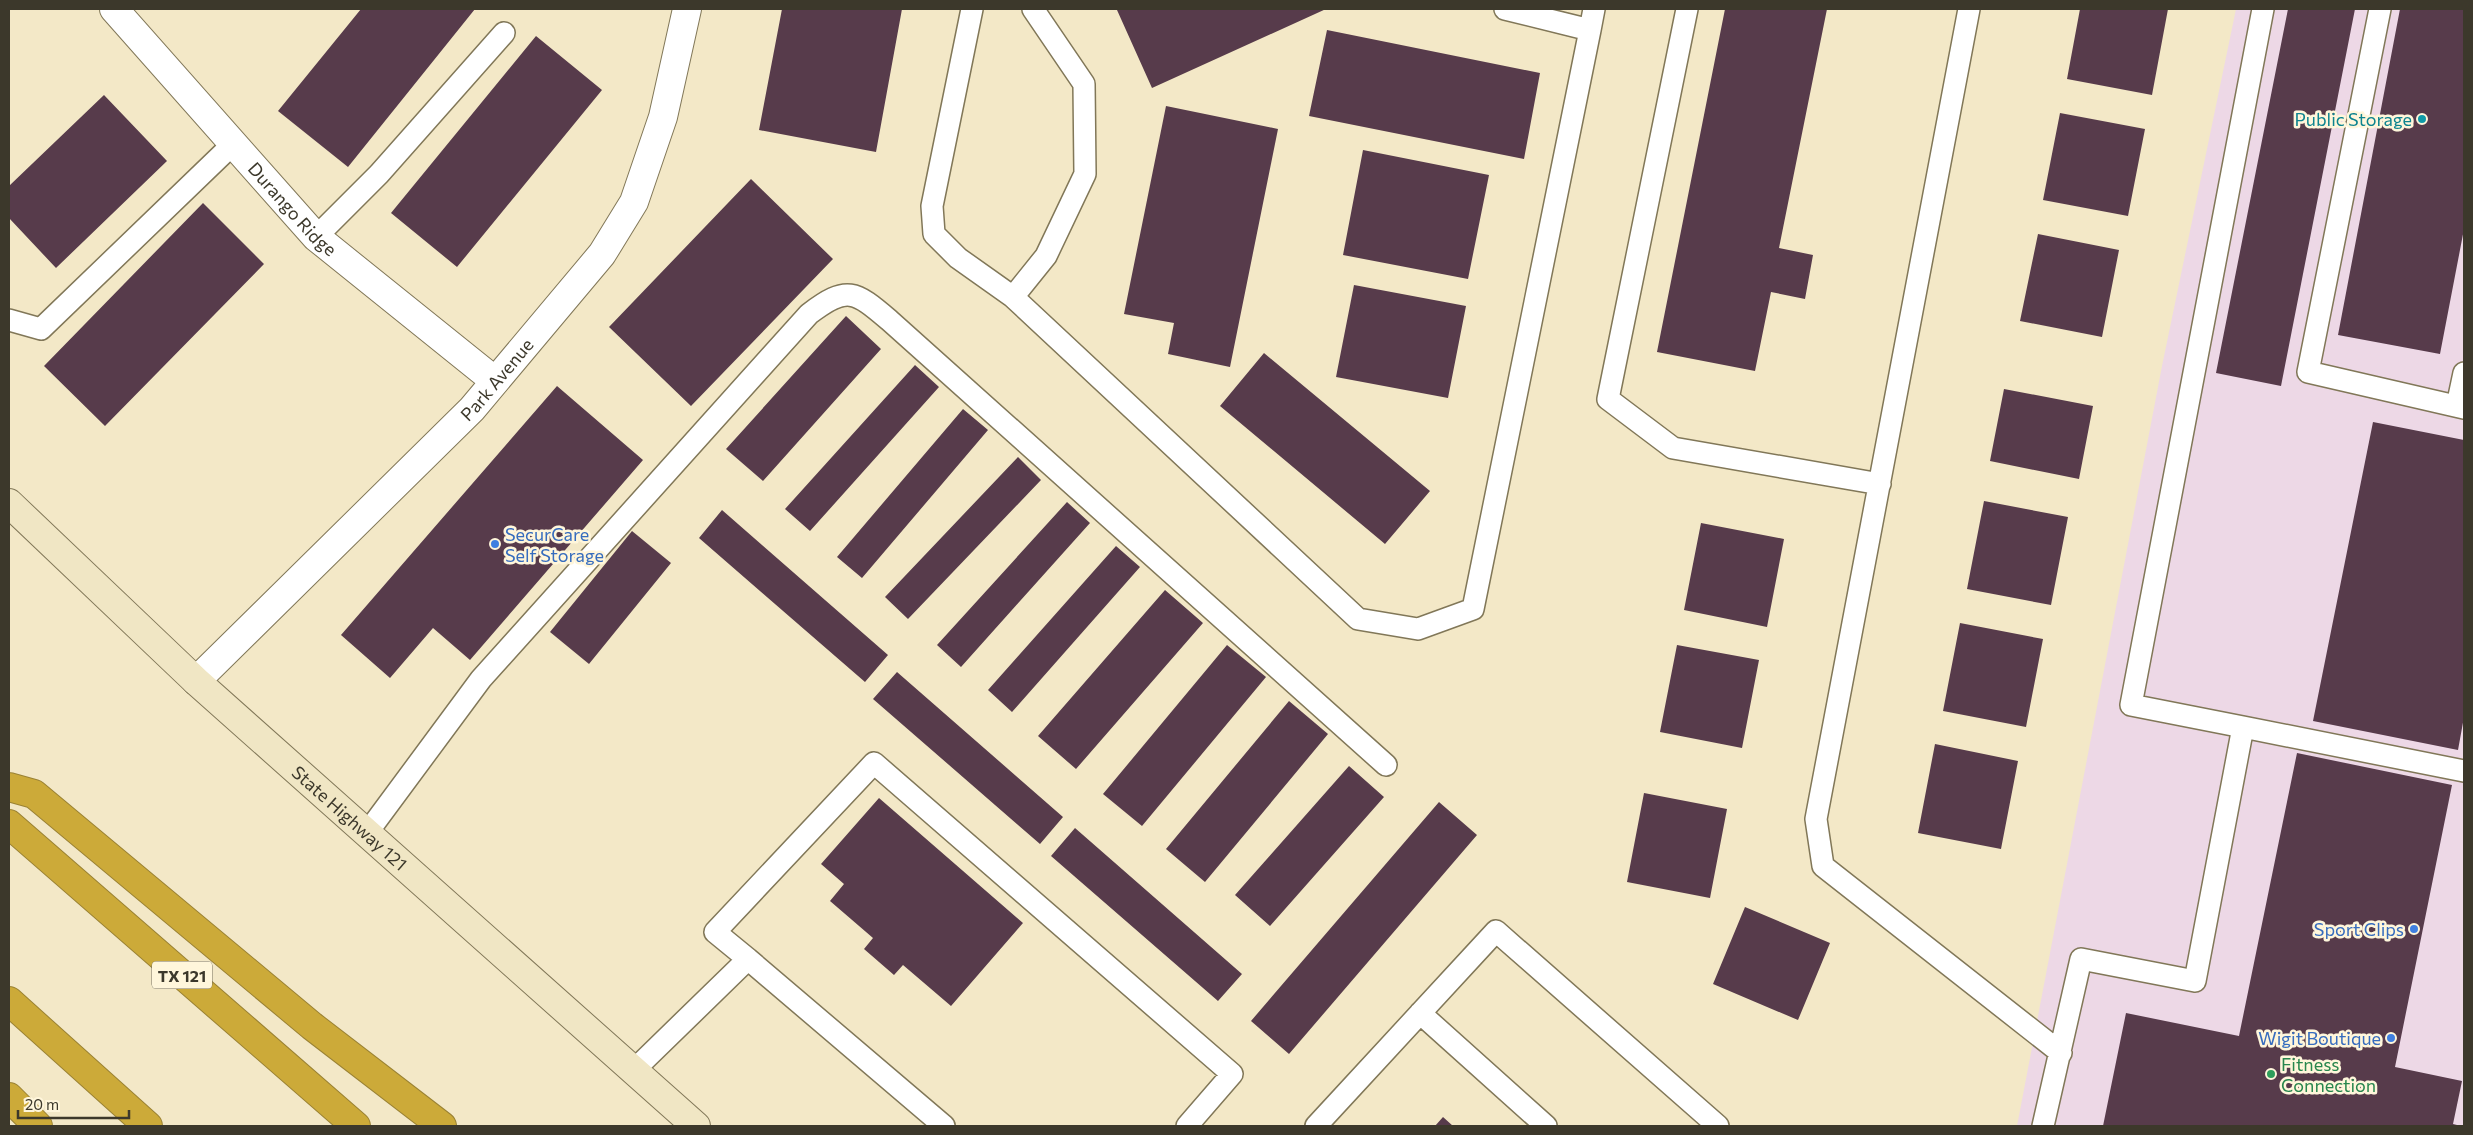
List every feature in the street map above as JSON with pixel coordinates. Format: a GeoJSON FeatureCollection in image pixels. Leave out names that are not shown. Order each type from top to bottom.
{"type":"FeatureCollection","features":[{"type":"Feature","properties":{"kind":"highway"},"geometry":{"type":"LineString","coordinates":[[9,787],[34,794],[312,1026],[442,1126]]}},
{"type":"Feature","properties":{"kind":"highway","name":"TX 121"},"geometry":{"type":"LineString","coordinates":[[9,824],[356,1126]]}},
{"type":"Feature","properties":{"kind":"highway"},"geometry":{"type":"LineString","coordinates":[[9,1001],[148,1126]]}},
{"type":"Feature","properties":{"kind":"highway"},"geometry":{"type":"LineString","coordinates":[[9,1097],[38,1126]]}},
{"type":"Feature","properties":{"kind":"main road","name":"State Highway 121"},"geometry":{"type":"LineString","coordinates":[[9,502],[196,681],[696,1126]]}},
{"type":"Feature","properties":{"kind":"street","name":"Durango Ridge"},"geometry":{"type":"LineString","coordinates":[[114,9],[316,237],[495,381]]}},
{"type":"Feature","properties":{"kind":"street","name":"Park Avenue"},"geometry":{"type":"LineString","coordinates":[[196,681],[472,409],[602,254],[634,202],[664,117],[687,9]]}},
{"type":"Feature","properties":{"kind":"lane"},"geometry":{"type":"LineString","coordinates":[[972,9],[932,206],[934,234],[958,258],[1012,297],[1358,619],[1418,629],[1473,608],[1594,9]]}},
{"type":"Feature","properties":{"kind":"lane"},"geometry":{"type":"LineString","coordinates":[[1012,297],[1046,256],[1085,174],[1084,84],[1034,9]]}},
{"type":"Feature","properties":{"kind":"lane"},"geometry":{"type":"LineString","coordinates":[[1505,9],[1590,30]]}},
{"type":"Feature","properties":{"kind":"lane"},"geometry":{"type":"LineString","coordinates":[[1687,9],[1608,399],[1673,448],[1880,484]]}},
{"type":"Feature","properties":{"kind":"lane"},"geometry":{"type":"LineString","coordinates":[[1969,9],[1816,819],[1823,866],[2061,1053]]}},
{"type":"Feature","properties":{"kind":"lane"},"geometry":{"type":"LineString","coordinates":[[2263,9],[2131,705],[2464,771]]}},
{"type":"Feature","properties":{"kind":"lane"},"geometry":{"type":"LineString","coordinates":[[2380,9],[2308,372],[2461,407],[2464,373]]}},
{"type":"Feature","properties":{"kind":"lane"},"geometry":{"type":"LineString","coordinates":[[316,237],[379,174],[504,33]]}},
{"type":"Feature","properties":{"kind":"lane"},"geometry":{"type":"LineString","coordinates":[[9,320],[41,329],[234,144]]}},
{"type":"Feature","properties":{"kind":"lane"},"geometry":{"type":"LineString","coordinates":[[368,833],[482,679],[809,314],[828,300],[845,295],[864,298],[890,320],[1386,766]]}},
{"type":"Feature","properties":{"kind":"lane"},"geometry":{"type":"LineString","coordinates":[[2043,1126],[2081,959],[2194,981],[2243,727]]}},
{"type":"Feature","properties":{"kind":"lane"},"geometry":{"type":"LineString","coordinates":[[944,1126],[715,932],[874,763],[1232,1074],[1187,1126]]}},
{"type":"Feature","properties":{"kind":"lane"},"geometry":{"type":"LineString","coordinates":[[1316,1126],[1496,931],[1718,1126]]}},
{"type":"Feature","properties":{"kind":"lane"},"geometry":{"type":"LineString","coordinates":[[633,1071],[748,958]]}},
{"type":"Feature","properties":{"kind":"lane"},"geometry":{"type":"LineString","coordinates":[[1420,1013],[1546,1126]]}},
{"type":"Feature","properties":{"kind":"shaded area"},"geometry":{"type":"Polygon","coordinates":[[[2236,9],[2464,9],[2464,1126],[2017,1126],[2162,366],[2236,9]]]}},
{"type":"Feature","properties":{"kind":"building"},"geometry":{"type":"Polygon","coordinates":[[[361,9],[475,9],[348,167],[278,111],[361,9]]]}},
{"type":"Feature","properties":{"kind":"building"},"geometry":{"type":"Polygon","coordinates":[[[782,9],[902,9],[876,152],[759,130],[782,9]]]}},
{"type":"Feature","properties":{"kind":"building"},"geometry":{"type":"Polygon","coordinates":[[[1326,9],[1152,88],[1117,10],[1326,9]]]}},
{"type":"Feature","properties":{"kind":"building"},"geometry":{"type":"Polygon","coordinates":[[[1725,9],[1827,9],[1779,248],[1813,255],[1805,299],[1771,292],[1755,371],[1657,352],[1725,9]]]}},
{"type":"Feature","properties":{"kind":"building"},"geometry":{"type":"Polygon","coordinates":[[[2080,9],[2168,9],[2152,95],[2067,79],[2080,9]]]}},
{"type":"Feature","properties":{"kind":"building"},"geometry":{"type":"Polygon","coordinates":[[[2288,9],[2355,9],[2281,386],[2216,373],[2288,9]]]}},
{"type":"Feature","properties":{"kind":"building","name":"Public Storage"},"geometry":{"type":"Polygon","coordinates":[[[2400,9],[2464,9],[2464,229],[2440,354],[2338,335],[2400,9]]]}},
{"type":"Feature","properties":{"kind":"building"},"geometry":{"type":"Polygon","coordinates":[[[1327,30],[1540,73],[1524,159],[1309,116],[1327,30]]]}},
{"type":"Feature","properties":{"kind":"building"},"geometry":{"type":"Polygon","coordinates":[[[536,36],[602,90],[457,267],[391,213],[536,36]]]}},
{"type":"Feature","properties":{"kind":"building"},"geometry":{"type":"Polygon","coordinates":[[[104,95],[167,161],[56,268],[9,218],[9,186],[104,95]]]}},
{"type":"Feature","properties":{"kind":"building"},"geometry":{"type":"Polygon","coordinates":[[[1166,106],[1278,129],[1230,367],[1168,354],[1174,323],[1124,314],[1166,106]]]}},
{"type":"Feature","properties":{"kind":"building"},"geometry":{"type":"Polygon","coordinates":[[[2060,113],[2145,129],[2128,216],[2043,200],[2060,113]]]}},
{"type":"Feature","properties":{"kind":"building"},"geometry":{"type":"Polygon","coordinates":[[[1363,150],[1489,175],[1468,279],[1343,255],[1363,150]]]}},
{"type":"Feature","properties":{"kind":"building"},"geometry":{"type":"Polygon","coordinates":[[[751,179],[833,259],[691,406],[609,327],[751,179]]]}},
{"type":"Feature","properties":{"kind":"building"},"geometry":{"type":"Polygon","coordinates":[[[203,203],[264,264],[105,426],[44,366],[203,203]]]}},
{"type":"Feature","properties":{"kind":"building"},"geometry":{"type":"Polygon","coordinates":[[[2038,234],[2119,250],[2102,337],[2020,321],[2038,234]]]}},
{"type":"Feature","properties":{"kind":"building"},"geometry":{"type":"Polygon","coordinates":[[[1354,285],[1466,306],[1448,398],[1336,377],[1354,285]]]}},
{"type":"Feature","properties":{"kind":"building"},"geometry":{"type":"Polygon","coordinates":[[[846,316],[881,349],[763,481],[726,449],[846,316]]]}},
{"type":"Feature","properties":{"kind":"building"},"geometry":{"type":"Polygon","coordinates":[[[1264,353],[1430,491],[1385,544],[1220,406],[1264,353]]]}},
{"type":"Feature","properties":{"kind":"building"},"geometry":{"type":"Polygon","coordinates":[[[915,365],[939,387],[810,531],[785,509],[915,365]]]}},
{"type":"Feature","properties":{"kind":"building","name":"SecurCare Self Storage"},"geometry":{"type":"Polygon","coordinates":[[[557,386],[643,460],[470,660],[433,628],[390,678],[341,635],[557,386]]]}},
{"type":"Feature","properties":{"kind":"building"},"geometry":{"type":"Polygon","coordinates":[[[2004,389],[2093,406],[2079,479],[1990,461],[2004,389]]]}},
{"type":"Feature","properties":{"kind":"building"},"geometry":{"type":"Polygon","coordinates":[[[963,409],[988,430],[862,578],[837,557],[963,409]]]}},
{"type":"Feature","properties":{"kind":"building"},"geometry":{"type":"Polygon","coordinates":[[[2373,422],[2464,440],[2464,717],[2458,750],[2313,721],[2373,422]]]}},
{"type":"Feature","properties":{"kind":"building"},"geometry":{"type":"Polygon","coordinates":[[[1018,457],[1041,480],[908,619],[885,597],[1018,457]]]}},
{"type":"Feature","properties":{"kind":"building"},"geometry":{"type":"Polygon","coordinates":[[[1984,501],[2068,517],[2051,605],[1967,589],[1984,501]]]}},
{"type":"Feature","properties":{"kind":"building"},"geometry":{"type":"Polygon","coordinates":[[[1067,502],[1090,523],[961,667],[937,645],[1067,502]]]}},
{"type":"Feature","properties":{"kind":"building"},"geometry":{"type":"Polygon","coordinates":[[[722,510],[888,655],[865,682],[699,538],[722,510]]]}},
{"type":"Feature","properties":{"kind":"building"},"geometry":{"type":"Polygon","coordinates":[[[1701,523],[1784,539],[1767,627],[1684,610],[1701,523]]]}},
{"type":"Feature","properties":{"kind":"building"},"geometry":{"type":"Polygon","coordinates":[[[632,531],[671,563],[589,664],[550,632],[632,531]]]}},
{"type":"Feature","properties":{"kind":"building"},"geometry":{"type":"Polygon","coordinates":[[[1116,546],[1140,567],[1012,712],[988,690],[1116,546]]]}},
{"type":"Feature","properties":{"kind":"building"},"geometry":{"type":"Polygon","coordinates":[[[1165,590],[1203,623],[1076,769],[1038,736],[1165,590]]]}},
{"type":"Feature","properties":{"kind":"building"},"geometry":{"type":"Polygon","coordinates":[[[1960,623],[2043,639],[2026,727],[1943,711],[1960,623]]]}},
{"type":"Feature","properties":{"kind":"building"},"geometry":{"type":"Polygon","coordinates":[[[1227,645],[1266,677],[1142,826],[1103,794],[1227,645]]]}},
{"type":"Feature","properties":{"kind":"building"},"geometry":{"type":"Polygon","coordinates":[[[1677,645],[1759,660],[1742,748],[1660,732],[1677,645]]]}},
{"type":"Feature","properties":{"kind":"building"},"geometry":{"type":"Polygon","coordinates":[[[897,672],[1063,817],[1040,844],[873,699],[897,672]]]}},
{"type":"Feature","properties":{"kind":"building"},"geometry":{"type":"Polygon","coordinates":[[[1289,701],[1328,734],[1205,882],[1166,849],[1289,701]]]}},
{"type":"Feature","properties":{"kind":"building"},"geometry":{"type":"Polygon","coordinates":[[[1935,744],[2018,761],[2001,849],[1918,833],[1935,744]]]}},
{"type":"Feature","properties":{"kind":"building"},"geometry":{"type":"Polygon","coordinates":[[[2297,753],[2452,785],[2395,1067],[2462,1081],[2453,1124],[2461,1126],[2103,1126],[2126,1013],[2239,1036],[2297,753]]]}},
{"type":"Feature","properties":{"kind":"building"},"geometry":{"type":"Polygon","coordinates":[[[1349,766],[1384,797],[1270,926],[1235,895],[1349,766]]]}},
{"type":"Feature","properties":{"kind":"building"},"geometry":{"type":"Polygon","coordinates":[[[1644,793],[1727,809],[1710,898],[1627,882],[1644,793]]]}},
{"type":"Feature","properties":{"kind":"building"},"geometry":{"type":"Polygon","coordinates":[[[879,798],[1023,923],[951,1006],[903,965],[894,975],[864,949],[873,938],[830,901],[844,884],[821,864],[879,798]]]}},
{"type":"Feature","properties":{"kind":"building"},"geometry":{"type":"Polygon","coordinates":[[[1439,802],[1477,835],[1289,1054],[1251,1021],[1439,802]]]}},
{"type":"Feature","properties":{"kind":"building"},"geometry":{"type":"Polygon","coordinates":[[[1075,828],[1242,974],[1218,1001],[1051,856],[1075,828]]]}},
{"type":"Feature","properties":{"kind":"building"},"geometry":{"type":"Polygon","coordinates":[[[1745,907],[1830,943],[1798,1020],[1713,984],[1745,907]]]}},
{"type":"Feature","properties":{"kind":"building"},"geometry":{"type":"Polygon","coordinates":[[[1443,1117],[1453,1126],[1435,1126],[1443,1117]]]}},
{"type":"Feature","properties":{"kind":"place","name":"Public Storage"},"geometry":{"type":"Point","coordinates":[2422,119]}},
{"type":"Feature","properties":{"kind":"place","name":"SecurCare Self Storage"},"geometry":{"type":"Point","coordinates":[495,544]}},
{"type":"Feature","properties":{"kind":"place","name":"Sport Clips"},"geometry":{"type":"Point","coordinates":[2414,929]}},
{"type":"Feature","properties":{"kind":"place","name":"Wigit Boutique"},"geometry":{"type":"Point","coordinates":[2391,1038]}},
{"type":"Feature","properties":{"kind":"place","name":"Fitness Connection"},"geometry":{"type":"Point","coordinates":[2271,1074]}}]}
